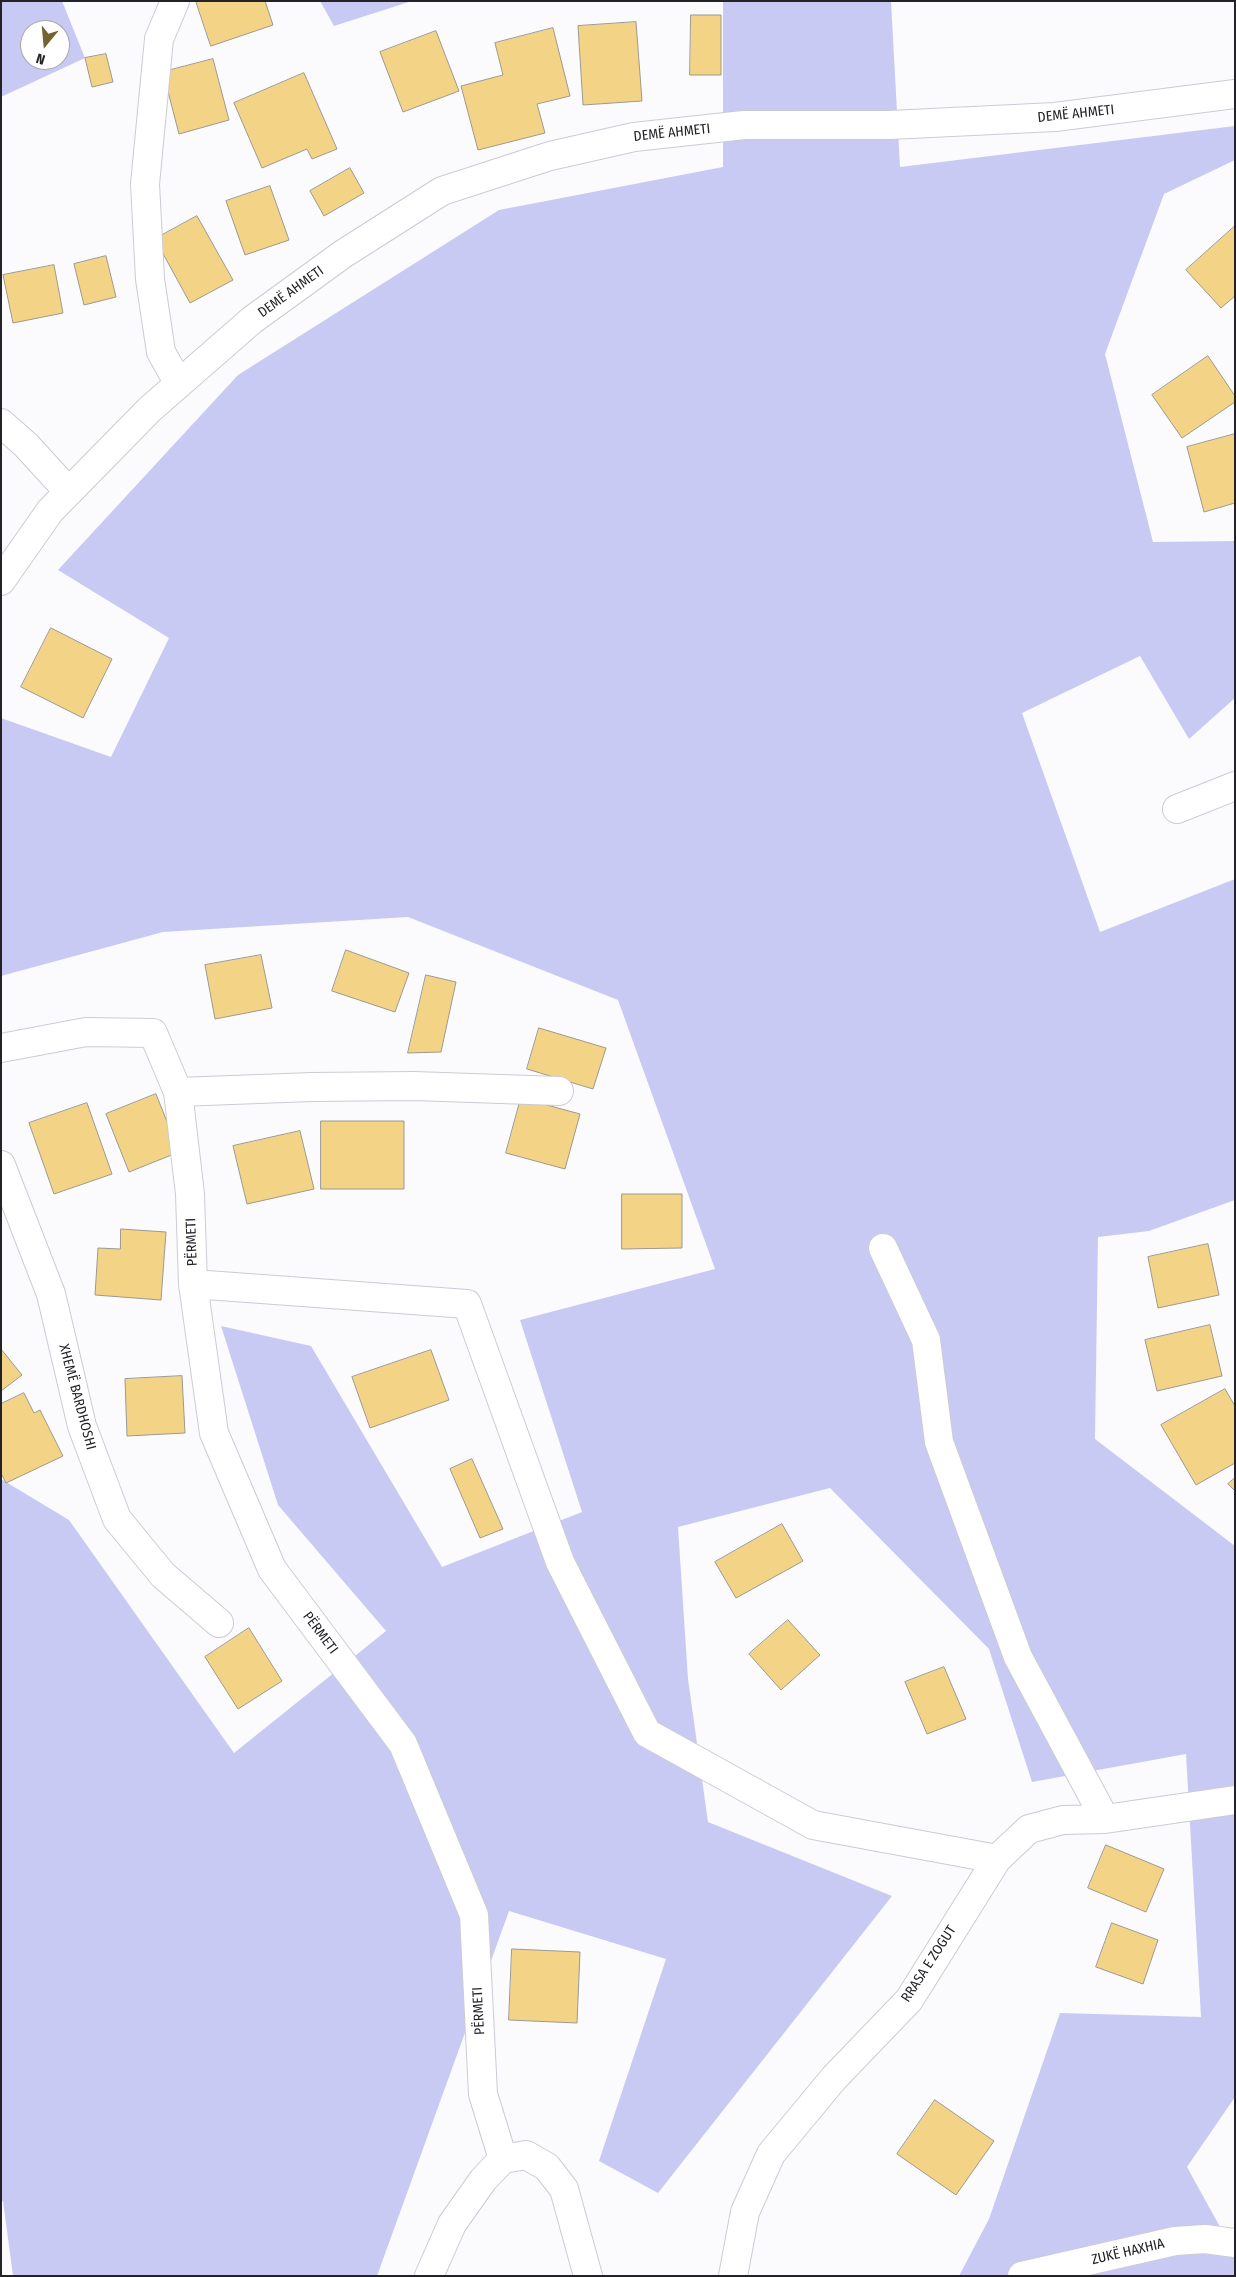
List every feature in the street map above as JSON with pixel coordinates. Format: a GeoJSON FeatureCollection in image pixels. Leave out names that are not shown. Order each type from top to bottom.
{"type":"FeatureCollection","features":[{"type":"Feature","properties":{"kind":"street"},"geometry":{"type":"LineString","coordinates":[[175,1],[159,39],[145,184],[150,279],[161,352],[179,384]]}},
{"type":"Feature","properties":{"kind":"street","name":"DEMË AHMETI"},"geometry":{"type":"LineString","coordinates":[[1,581],[50,511],[150,409],[252,320],[343,254],[442,190],[550,156],[634,137],[744,125],[890,125],[1055,117],[1235,94]]}},
{"type":"Feature","properties":{"kind":"street"},"geometry":{"type":"LineString","coordinates":[[1,423],[26,445],[69,492]]}},
{"type":"Feature","properties":{"kind":"street"},"geometry":{"type":"LineString","coordinates":[[1177,810],[1235,786]]}},
{"type":"Feature","properties":{"kind":"street","name":"PËRMETI"},"geometry":{"type":"LineString","coordinates":[[1,1048],[86,1032],[153,1033],[178,1092],[190,1194],[194,1284],[214,1433],[272,1569],[403,1744],[474,1915],[483,2094],[502,2159]]}},
{"type":"Feature","properties":{"kind":"street"},"geometry":{"type":"LineString","coordinates":[[178,1092],[405,1086],[559,1091]]}},
{"type":"Feature","properties":{"kind":"street","name":"XHEMË BARDHOSHI"},"geometry":{"type":"LineString","coordinates":[[1,1165],[50,1294],[82,1426],[117,1519],[163,1575],[219,1623]]}},
{"type":"Feature","properties":{"kind":"street"},"geometry":{"type":"LineString","coordinates":[[883,1248],[926,1340],[939,1442],[1018,1657],[1106,1819]]}},
{"type":"Feature","properties":{"kind":"street"},"geometry":{"type":"LineString","coordinates":[[194,1284],[466,1304],[560,1562],[647,1733],[813,1825],[997,1859]]}},
{"type":"Feature","properties":{"kind":"street","name":"RRASA E ZOGUT"},"geometry":{"type":"LineString","coordinates":[[733,2276],[745,2212],[771,2154],[834,2078],[908,2000],[997,1859],[1029,1829],[1063,1820],[1106,1819],[1235,1800]]}},
{"type":"Feature","properties":{"kind":"street"},"geometry":{"type":"LineString","coordinates":[[429,2276],[452,2224],[483,2180],[502,2159],[526,2155],[547,2167],[564,2189],[588,2276]]}},
{"type":"Feature","properties":{"kind":"street","name":"ZUKË HAXHIA"},"geometry":{"type":"LineString","coordinates":[[1022,2276],[1175,2241],[1205,2239],[1235,2243]]}},
{"type":"Feature","properties":{"kind":"shaded area"},"geometry":{"type":"Polygon","coordinates":[[[1,1],[62,1],[70,20],[20,20],[20,70],[59,70],[1,97],[1,1]]]}},
{"type":"Feature","properties":{"kind":"shaded area"},"geometry":{"type":"Polygon","coordinates":[[[320,1],[412,1],[334,26],[320,1]]]}},
{"type":"Feature","properties":{"kind":"shaded area"},"geometry":{"type":"Polygon","coordinates":[[[723,1],[891,1],[900,167],[1235,126],[1235,160],[1164,194],[1105,354],[1153,542],[1235,541],[1235,698],[1189,739],[1140,656],[1022,713],[1100,932],[1235,879],[1235,1200],[1149,1231],[1098,1237],[1095,1439],[1235,1546],[1235,2097],[1187,2167],[1235,2254],[1235,2276],[959,2276],[989,2219],[1060,2013],[1201,2017],[1186,1754],[1032,1782],[989,1649],[830,1488],[678,1527],[688,1679],[708,1822],[892,1896],[658,2193],[599,2161],[666,1959],[509,1911],[377,2276],[13,2276],[3,2201],[1,2202],[1,1479],[69,1520],[234,1753],[386,1631],[278,1505],[221,1326],[311,1346],[442,1567],[582,1512],[520,1320],[715,1269],[618,1000],[408,917],[163,932],[1,976],[1,718],[111,757],[169,638],[58,570],[238,375],[499,210],[723,167],[723,1]]]}},
{"type":"Feature","properties":{"kind":"shaded area"},"geometry":{"type":"Polygon","coordinates":[[[70,21],[85,58],[70,65],[70,21]]]}},
{"type":"Feature","properties":{"kind":"building"},"geometry":{"type":"Polygon","coordinates":[[[196,1],[265,1],[273,25],[211,46],[196,1]]]}},
{"type":"Feature","properties":{"kind":"building"},"geometry":{"type":"Polygon","coordinates":[[[691,15],[721,15],[721,75],[690,75],[691,15]]]}},
{"type":"Feature","properties":{"kind":"building"},"geometry":{"type":"Polygon","coordinates":[[[636,22],[642,101],[583,105],[578,26],[636,22]]]}},
{"type":"Feature","properties":{"kind":"building"},"geometry":{"type":"Polygon","coordinates":[[[553,28],[570,96],[537,104],[545,133],[478,150],[461,86],[503,75],[495,43],[553,28]]]}},
{"type":"Feature","properties":{"kind":"building"},"geometry":{"type":"Polygon","coordinates":[[[436,31],[459,91],[403,112],[380,52],[436,31]]]}},
{"type":"Feature","properties":{"kind":"building"},"geometry":{"type":"Polygon","coordinates":[[[106,54],[113,82],[92,87],[85,58],[106,54]]]}},
{"type":"Feature","properties":{"kind":"building"},"geometry":{"type":"Polygon","coordinates":[[[213,59],[229,120],[179,134],[163,72],[213,59]]]}},
{"type":"Feature","properties":{"kind":"building"},"geometry":{"type":"Polygon","coordinates":[[[304,73],[337,149],[312,159],[307,149],[262,168],[234,103],[304,73]]]}},
{"type":"Feature","properties":{"kind":"building"},"geometry":{"type":"Polygon","coordinates":[[[350,168],[364,193],[324,216],[310,191],[350,168]]]}},
{"type":"Feature","properties":{"kind":"building"},"geometry":{"type":"Polygon","coordinates":[[[270,186],[289,240],[245,255],[226,201],[270,186]]]}},
{"type":"Feature","properties":{"kind":"building"},"geometry":{"type":"Polygon","coordinates":[[[197,216],[233,280],[190,303],[155,239],[197,216]]]}},
{"type":"Feature","properties":{"kind":"building"},"geometry":{"type":"Polygon","coordinates":[[[1235,226],[1235,296],[1221,308],[1186,270],[1235,226]]]}},
{"type":"Feature","properties":{"kind":"building"},"geometry":{"type":"Polygon","coordinates":[[[106,256],[116,297],[84,305],[74,264],[106,256]]]}},
{"type":"Feature","properties":{"kind":"building"},"geometry":{"type":"Polygon","coordinates":[[[54,265],[63,313],[13,323],[3,275],[54,265]]]}},
{"type":"Feature","properties":{"kind":"building"},"geometry":{"type":"Polygon","coordinates":[[[1208,356],[1235,396],[1235,402],[1182,438],[1152,395],[1208,356]]]}},
{"type":"Feature","properties":{"kind":"building"},"geometry":{"type":"Polygon","coordinates":[[[1235,434],[1235,503],[1204,512],[1187,447],[1235,434]]]}},
{"type":"Feature","properties":{"kind":"building"},"geometry":{"type":"Polygon","coordinates":[[[51,628],[112,659],[83,718],[21,687],[51,628]]]}},
{"type":"Feature","properties":{"kind":"building"},"geometry":{"type":"Polygon","coordinates":[[[346,950],[409,973],[395,1012],[332,991],[346,950]]]}},
{"type":"Feature","properties":{"kind":"building"},"geometry":{"type":"Polygon","coordinates":[[[261,955],[272,1008],[215,1019],[205,965],[261,955]]]}},
{"type":"Feature","properties":{"kind":"building"},"geometry":{"type":"Polygon","coordinates":[[[426,975],[456,982],[441,1052],[408,1053],[426,975]]]}},
{"type":"Feature","properties":{"kind":"building"},"geometry":{"type":"Polygon","coordinates":[[[539,1028],[606,1048],[593,1089],[527,1069],[539,1028]]]}},
{"type":"Feature","properties":{"kind":"building"},"geometry":{"type":"Polygon","coordinates":[[[156,1094],[179,1152],[129,1172],[106,1114],[156,1094]]]}},
{"type":"Feature","properties":{"kind":"building"},"geometry":{"type":"Polygon","coordinates":[[[521,1098],[580,1114],[565,1169],[506,1153],[521,1098]]]}},
{"type":"Feature","properties":{"kind":"building"},"geometry":{"type":"Polygon","coordinates":[[[87,1103],[112,1174],[54,1194],[29,1123],[87,1103]]]}},
{"type":"Feature","properties":{"kind":"building"},"geometry":{"type":"Polygon","coordinates":[[[321,1121],[404,1121],[404,1189],[321,1189],[321,1121]]]}},
{"type":"Feature","properties":{"kind":"building"},"geometry":{"type":"Polygon","coordinates":[[[300,1131],[314,1189],[247,1204],[233,1146],[300,1131]]]}},
{"type":"Feature","properties":{"kind":"building"},"geometry":{"type":"Polygon","coordinates":[[[622,1194],[682,1194],[682,1248],[622,1249],[622,1194]]]}},
{"type":"Feature","properties":{"kind":"building"},"geometry":{"type":"Polygon","coordinates":[[[121,1229],[166,1232],[161,1300],[95,1295],[98,1248],[120,1249],[121,1229]]]}},
{"type":"Feature","properties":{"kind":"building"},"geometry":{"type":"Polygon","coordinates":[[[1208,1244],[1219,1295],[1158,1308],[1148,1257],[1208,1244]]]}},
{"type":"Feature","properties":{"kind":"building"},"geometry":{"type":"Polygon","coordinates":[[[1210,1325],[1222,1376],[1157,1391],[1145,1340],[1210,1325]]]}},
{"type":"Feature","properties":{"kind":"building"},"geometry":{"type":"Polygon","coordinates":[[[1,1349],[22,1375],[1,1391],[1,1349]]]}},
{"type":"Feature","properties":{"kind":"building"},"geometry":{"type":"Polygon","coordinates":[[[431,1350],[449,1400],[370,1428],[352,1377],[431,1350]]]}},
{"type":"Feature","properties":{"kind":"building"},"geometry":{"type":"Polygon","coordinates":[[[182,1376],[185,1433],[127,1436],[125,1379],[182,1376]]]}},
{"type":"Feature","properties":{"kind":"building"},"geometry":{"type":"Polygon","coordinates":[[[1225,1389],[1235,1406],[1235,1463],[1196,1485],[1161,1425],[1225,1389]]]}},
{"type":"Feature","properties":{"kind":"building"},"geometry":{"type":"Polygon","coordinates":[[[24,1393],[34,1413],[40,1410],[63,1456],[6,1483],[1,1473],[1,1404],[24,1393]]]}},
{"type":"Feature","properties":{"kind":"building"},"geometry":{"type":"Polygon","coordinates":[[[472,1459],[503,1529],[480,1538],[450,1469],[472,1459]]]}},
{"type":"Feature","properties":{"kind":"building"},"geometry":{"type":"Polygon","coordinates":[[[1235,1478],[1235,1491],[1228,1484],[1235,1478]]]}},
{"type":"Feature","properties":{"kind":"building"},"geometry":{"type":"Polygon","coordinates":[[[782,1524],[803,1561],[736,1598],[715,1562],[782,1524]]]}},
{"type":"Feature","properties":{"kind":"building"},"geometry":{"type":"Polygon","coordinates":[[[788,1620],[820,1655],[781,1690],[749,1654],[788,1620]]]}},
{"type":"Feature","properties":{"kind":"building"},"geometry":{"type":"Polygon","coordinates":[[[249,1628],[282,1681],[238,1709],[205,1657],[249,1628]]]}},
{"type":"Feature","properties":{"kind":"building"},"geometry":{"type":"Polygon","coordinates":[[[944,1667],[966,1719],[927,1734],[905,1682],[944,1667]]]}},
{"type":"Feature","properties":{"kind":"building"},"geometry":{"type":"Polygon","coordinates":[[[1106,1845],[1164,1869],[1146,1912],[1088,1888],[1106,1845]]]}},
{"type":"Feature","properties":{"kind":"building"},"geometry":{"type":"Polygon","coordinates":[[[1112,1923],[1158,1940],[1143,1984],[1096,1967],[1112,1923]]]}},
{"type":"Feature","properties":{"kind":"building"},"geometry":{"type":"Polygon","coordinates":[[[512,1949],[580,1952],[577,2023],[509,2020],[512,1949]]]}},
{"type":"Feature","properties":{"kind":"building"},"geometry":{"type":"Polygon","coordinates":[[[935,2100],[994,2141],[956,2195],[897,2154],[935,2100]]]}}]}
